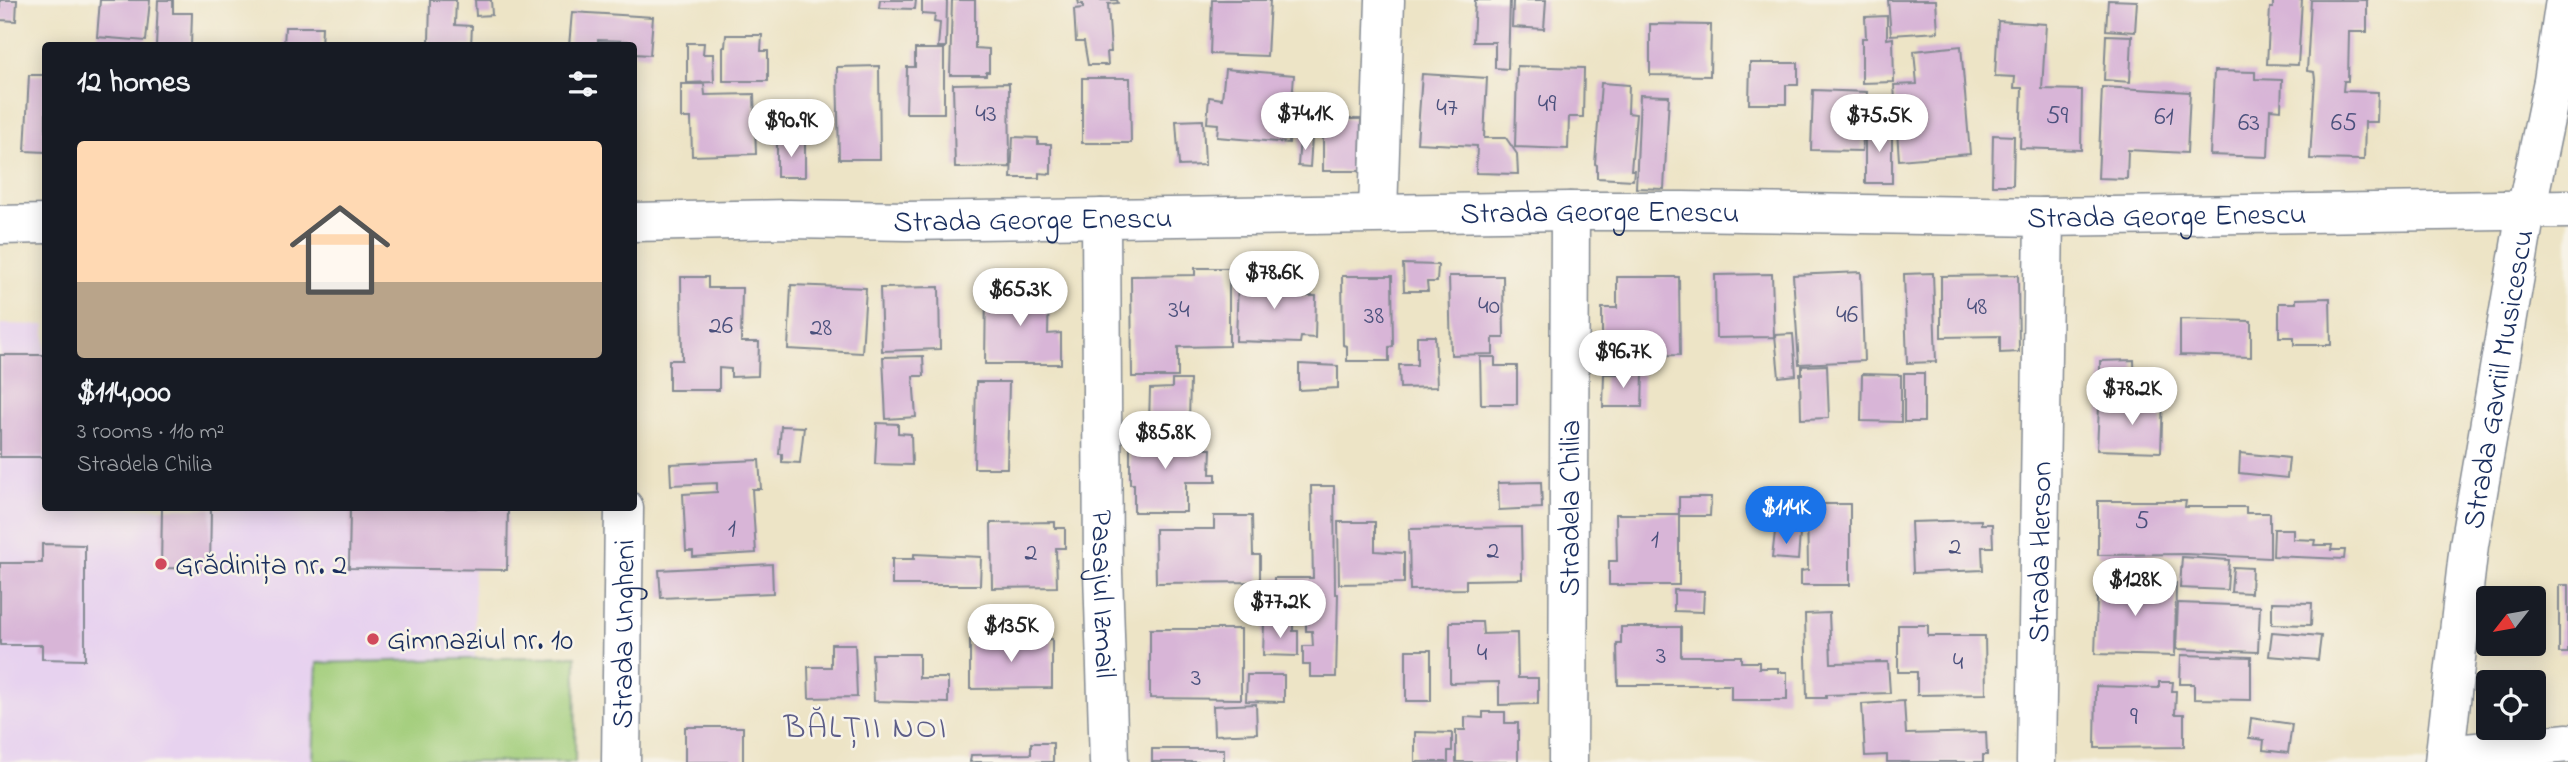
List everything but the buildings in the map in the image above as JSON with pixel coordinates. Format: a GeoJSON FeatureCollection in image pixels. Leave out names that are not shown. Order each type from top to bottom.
{"type":"FeatureCollection","features":[{"type":"Feature","properties":{"kind":"street"},"geometry":{"type":"LineString","coordinates":[[1378,212],[1385,0]]}},
{"type":"Feature","properties":{"kind":"street","name":"Strada Gavriil Musicescu"},"geometry":{"type":"LineString","coordinates":[[2444,758],[2469,545],[2526,211],[2553,81],[2565,0]]}},
{"type":"Feature","properties":{"kind":"street","name":"Strada George Enescu"},"geometry":{"type":"LineString","coordinates":[[637,222],[763,219],[907,221],[1570,211],[2043,218],[2568,209]]}},
{"type":"Feature","properties":{"kind":"street","name":"Stradela Chilia"},"geometry":{"type":"LineString","coordinates":[[1568,762],[1570,211]]}},
{"type":"Feature","properties":{"kind":"street","name":"Pasajul Izmail"},"geometry":{"type":"LineString","coordinates":[[1101,218],[1103,572],[1109,762]]}},
{"type":"Feature","properties":{"kind":"street","name":"Strada Herson"},"geometry":{"type":"LineString","coordinates":[[2036,762],[2043,218]]}},
{"type":"Feature","properties":{"kind":"street"},"geometry":{"type":"LineString","coordinates":[[0,225],[42,224]]}},
{"type":"Feature","properties":{"kind":"street","name":"Strada Ungheni"},"geometry":{"type":"LineString","coordinates":[[621,762],[624,511]]}},
{"type":"Feature","properties":{"kind":"street"},"geometry":{"type":"LineString","coordinates":[[2444,758],[2568,743]]}},
{"type":"Feature","properties":{"kind":"shaded area"},"geometry":{"type":"Polygon","coordinates":[[[0,324],[42,325],[42,511],[473,511],[475,657],[576,656],[575,762],[0,762],[0,324]]]}},
{"type":"Feature","properties":{"kind":"green space"},"geometry":{"type":"Polygon","coordinates":[[[576,656],[575,762],[313,762],[317,663],[576,656]]]}},
{"type":"Feature","properties":{"kind":"place","name":"Grădinița nr. 2"},"geometry":{"type":"Point","coordinates":[161,564]}},
{"type":"Feature","properties":{"kind":"place","name":"Gimnaziul nr. 10"},"geometry":{"type":"Point","coordinates":[373,639]}},
{"type":"Feature","properties":{"kind":"district","name":"BĂLȚII NOI"},"geometry":{"type":"Point","coordinates":[866,726]}}]}
